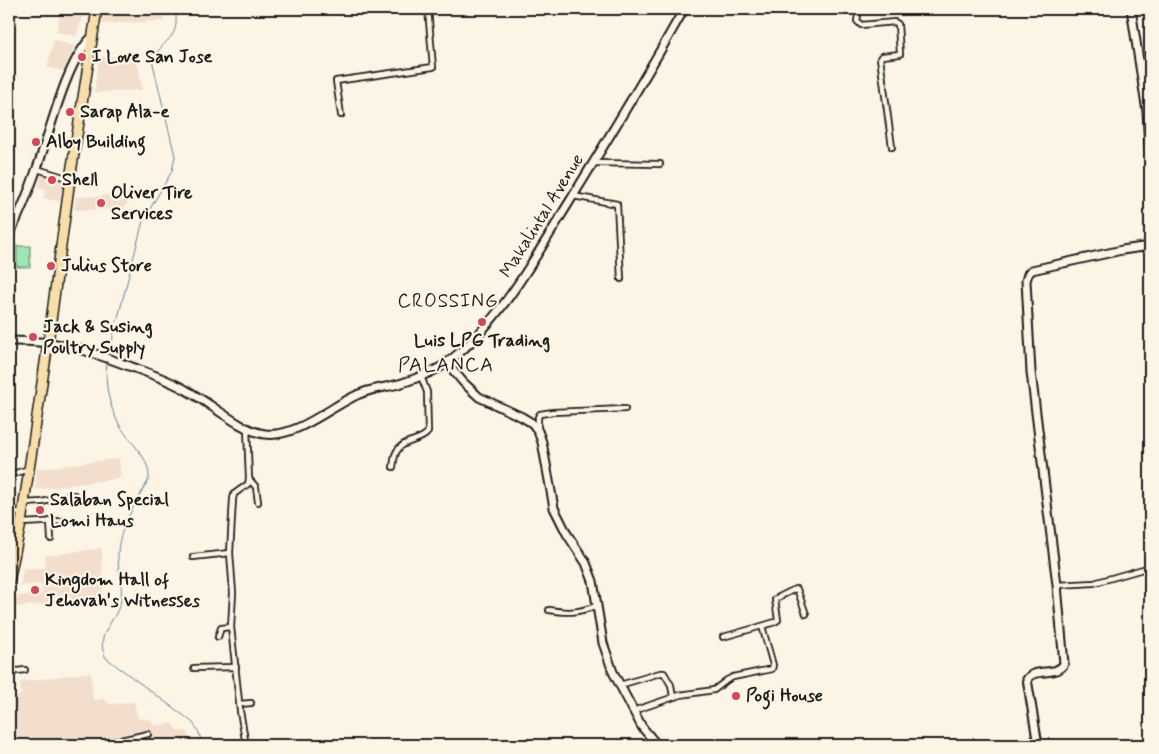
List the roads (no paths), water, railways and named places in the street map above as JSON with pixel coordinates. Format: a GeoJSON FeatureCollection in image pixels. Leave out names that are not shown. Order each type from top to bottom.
{"type":"FeatureCollection","features":[{"type":"Feature","properties":{"kind":"highway"},"geometry":{"type":"LineString","coordinates":[[9,581],[21,523],[70,179],[97,9]]}},
{"type":"Feature","properties":{"kind":"street"},"geometry":{"type":"LineString","coordinates":[[341,115],[336,82],[433,67],[428,9]]}},
{"type":"Feature","properties":{"kind":"street","name":"Makalintal Avenue"},"geometry":{"type":"LineString","coordinates":[[9,341],[48,343],[71,347],[115,361],[186,389],[246,428],[264,434],[277,434],[308,423],[353,396],[421,376],[447,363],[470,342],[503,304],[573,196],[652,67],[684,9]]}},
{"type":"Feature","properties":{"kind":"street"},"geometry":{"type":"LineString","coordinates":[[859,9],[857,21],[861,25],[895,22],[898,24],[900,54],[882,56],[880,58],[892,147]]}},
{"type":"Feature","properties":{"kind":"street"},"geometry":{"type":"LineString","coordinates":[[1131,9],[1147,112],[1150,161]]}},
{"type":"Feature","properties":{"kind":"street"},"geometry":{"type":"LineString","coordinates":[[9,236],[37,169],[69,74],[80,50],[93,36]]}},
{"type":"Feature","properties":{"kind":"street"},"geometry":{"type":"LineString","coordinates":[[593,163],[660,164]]}},
{"type":"Feature","properties":{"kind":"street"},"geometry":{"type":"LineString","coordinates":[[37,169],[70,179]]}},
{"type":"Feature","properties":{"kind":"street"},"geometry":{"type":"LineString","coordinates":[[573,196],[618,204],[621,279]]}},
{"type":"Feature","properties":{"kind":"street"},"geometry":{"type":"LineString","coordinates":[[1038,745],[1028,679],[1030,675],[1036,673],[1056,671],[1062,668],[1064,664],[1057,585],[1031,372],[1026,281],[1028,274],[1032,270],[1122,250],[1150,246]]}},
{"type":"Feature","properties":{"kind":"street"},"geometry":{"type":"LineString","coordinates":[[447,363],[462,382],[479,396],[522,417],[532,423],[538,431],[542,442],[554,508],[567,534],[586,563],[593,581],[603,643],[620,685],[653,744]]}},
{"type":"Feature","properties":{"kind":"street"},"geometry":{"type":"LineString","coordinates":[[393,467],[397,450],[404,444],[424,436],[428,432],[427,392],[421,376]]}},
{"type":"Feature","properties":{"kind":"street"},"geometry":{"type":"LineString","coordinates":[[538,431],[538,418],[540,414],[624,409]]}},
{"type":"Feature","properties":{"kind":"street"},"geometry":{"type":"LineString","coordinates":[[246,428],[249,479],[248,484],[234,494],[230,553],[233,593],[232,627],[246,745]]}},
{"type":"Feature","properties":{"kind":"street"},"geometry":{"type":"LineString","coordinates":[[9,475],[29,469]]}},
{"type":"Feature","properties":{"kind":"street"},"geometry":{"type":"LineString","coordinates":[[249,479],[256,486],[258,502]]}},
{"type":"Feature","properties":{"kind":"street"},"geometry":{"type":"LineString","coordinates":[[9,513],[74,494]]}},
{"type":"Feature","properties":{"kind":"street"},"geometry":{"type":"LineString","coordinates":[[50,521],[51,539]]}},
{"type":"Feature","properties":{"kind":"street"},"geometry":{"type":"LineString","coordinates":[[21,523],[63,521]]}},
{"type":"Feature","properties":{"kind":"street"},"geometry":{"type":"LineString","coordinates":[[193,557],[230,553]]}},
{"type":"Feature","properties":{"kind":"street"},"geometry":{"type":"LineString","coordinates":[[1057,585],[1094,583],[1150,567]]}},
{"type":"Feature","properties":{"kind":"street"},"geometry":{"type":"LineString","coordinates":[[722,636],[775,622],[778,620],[775,599],[795,589],[799,592],[806,614]]}},
{"type":"Feature","properties":{"kind":"street"},"geometry":{"type":"LineString","coordinates":[[549,610],[569,613],[581,612],[596,606]]}},
{"type":"Feature","properties":{"kind":"street"},"geometry":{"type":"LineString","coordinates":[[633,711],[689,692],[714,690],[734,677],[772,668],[773,665],[762,626]]}},
{"type":"Feature","properties":{"kind":"street"},"geometry":{"type":"LineString","coordinates":[[218,637],[221,628],[232,627]]}},
{"type":"Feature","properties":{"kind":"street"},"geometry":{"type":"LineString","coordinates":[[194,668],[236,667]]}},
{"type":"Feature","properties":{"kind":"street"},"geometry":{"type":"LineString","coordinates":[[9,672],[25,670]]}},
{"type":"Feature","properties":{"kind":"street"},"geometry":{"type":"LineString","coordinates":[[620,685],[664,673],[671,685],[673,697]]}},
{"type":"Feature","properties":{"kind":"street"},"geometry":{"type":"LineString","coordinates":[[240,704],[251,703]]}},
{"type":"Feature","properties":{"kind":"street"},"geometry":{"type":"LineString","coordinates":[[98,745],[106,745],[148,734]]}},
{"type":"Feature","properties":{"kind":"waterway"},"geometry":{"type":"LineString","coordinates":[[108,356],[143,221],[172,171],[175,156],[152,60],[174,33],[176,27],[175,9]]}},
{"type":"Feature","properties":{"kind":"waterway"},"geometry":{"type":"LineString","coordinates":[[107,362],[107,387],[113,411],[124,433],[143,457],[149,479],[129,515],[119,543],[118,559],[121,599],[116,614],[104,635],[103,649],[106,658],[191,721],[199,732],[201,745]]}},
{"type":"Feature","properties":{"kind":"place","name":"I Love San Jose"},"geometry":{"type":"Point","coordinates":[82,57]}},
{"type":"Feature","properties":{"kind":"place","name":"Sarap Ala-e"},"geometry":{"type":"Point","coordinates":[70,112]}},
{"type":"Feature","properties":{"kind":"place","name":"Alby Building"},"geometry":{"type":"Point","coordinates":[36,142]}},
{"type":"Feature","properties":{"kind":"place","name":"Shell"},"geometry":{"type":"Point","coordinates":[52,180]}},
{"type":"Feature","properties":{"kind":"place","name":"Oliver Tire Services"},"geometry":{"type":"Point","coordinates":[101,203]}},
{"type":"Feature","properties":{"kind":"place","name":"Julius Store"},"geometry":{"type":"Point","coordinates":[51,266]}},
{"type":"Feature","properties":{"kind":"place","name":"Luis LPG Trading"},"geometry":{"type":"Point","coordinates":[482,322]}},
{"type":"Feature","properties":{"kind":"place","name":"Jack & Susing Poultry Supply"},"geometry":{"type":"Point","coordinates":[33,337]}},
{"type":"Feature","properties":{"kind":"place","name":"Salaban Special Lomi Haus"},"geometry":{"type":"Point","coordinates":[40,510]}},
{"type":"Feature","properties":{"kind":"place","name":"Kingdom Hall of Jehovah's Witnesses"},"geometry":{"type":"Point","coordinates":[35,590]}},
{"type":"Feature","properties":{"kind":"place","name":"Pogi House"},"geometry":{"type":"Point","coordinates":[736,696]}},
{"type":"Feature","properties":{"kind":"district","name":"CROSSING"},"geometry":{"type":"Point","coordinates":[448,301]}},
{"type":"Feature","properties":{"kind":"district","name":"PALANCA"},"geometry":{"type":"Point","coordinates":[446,365]}}]}
